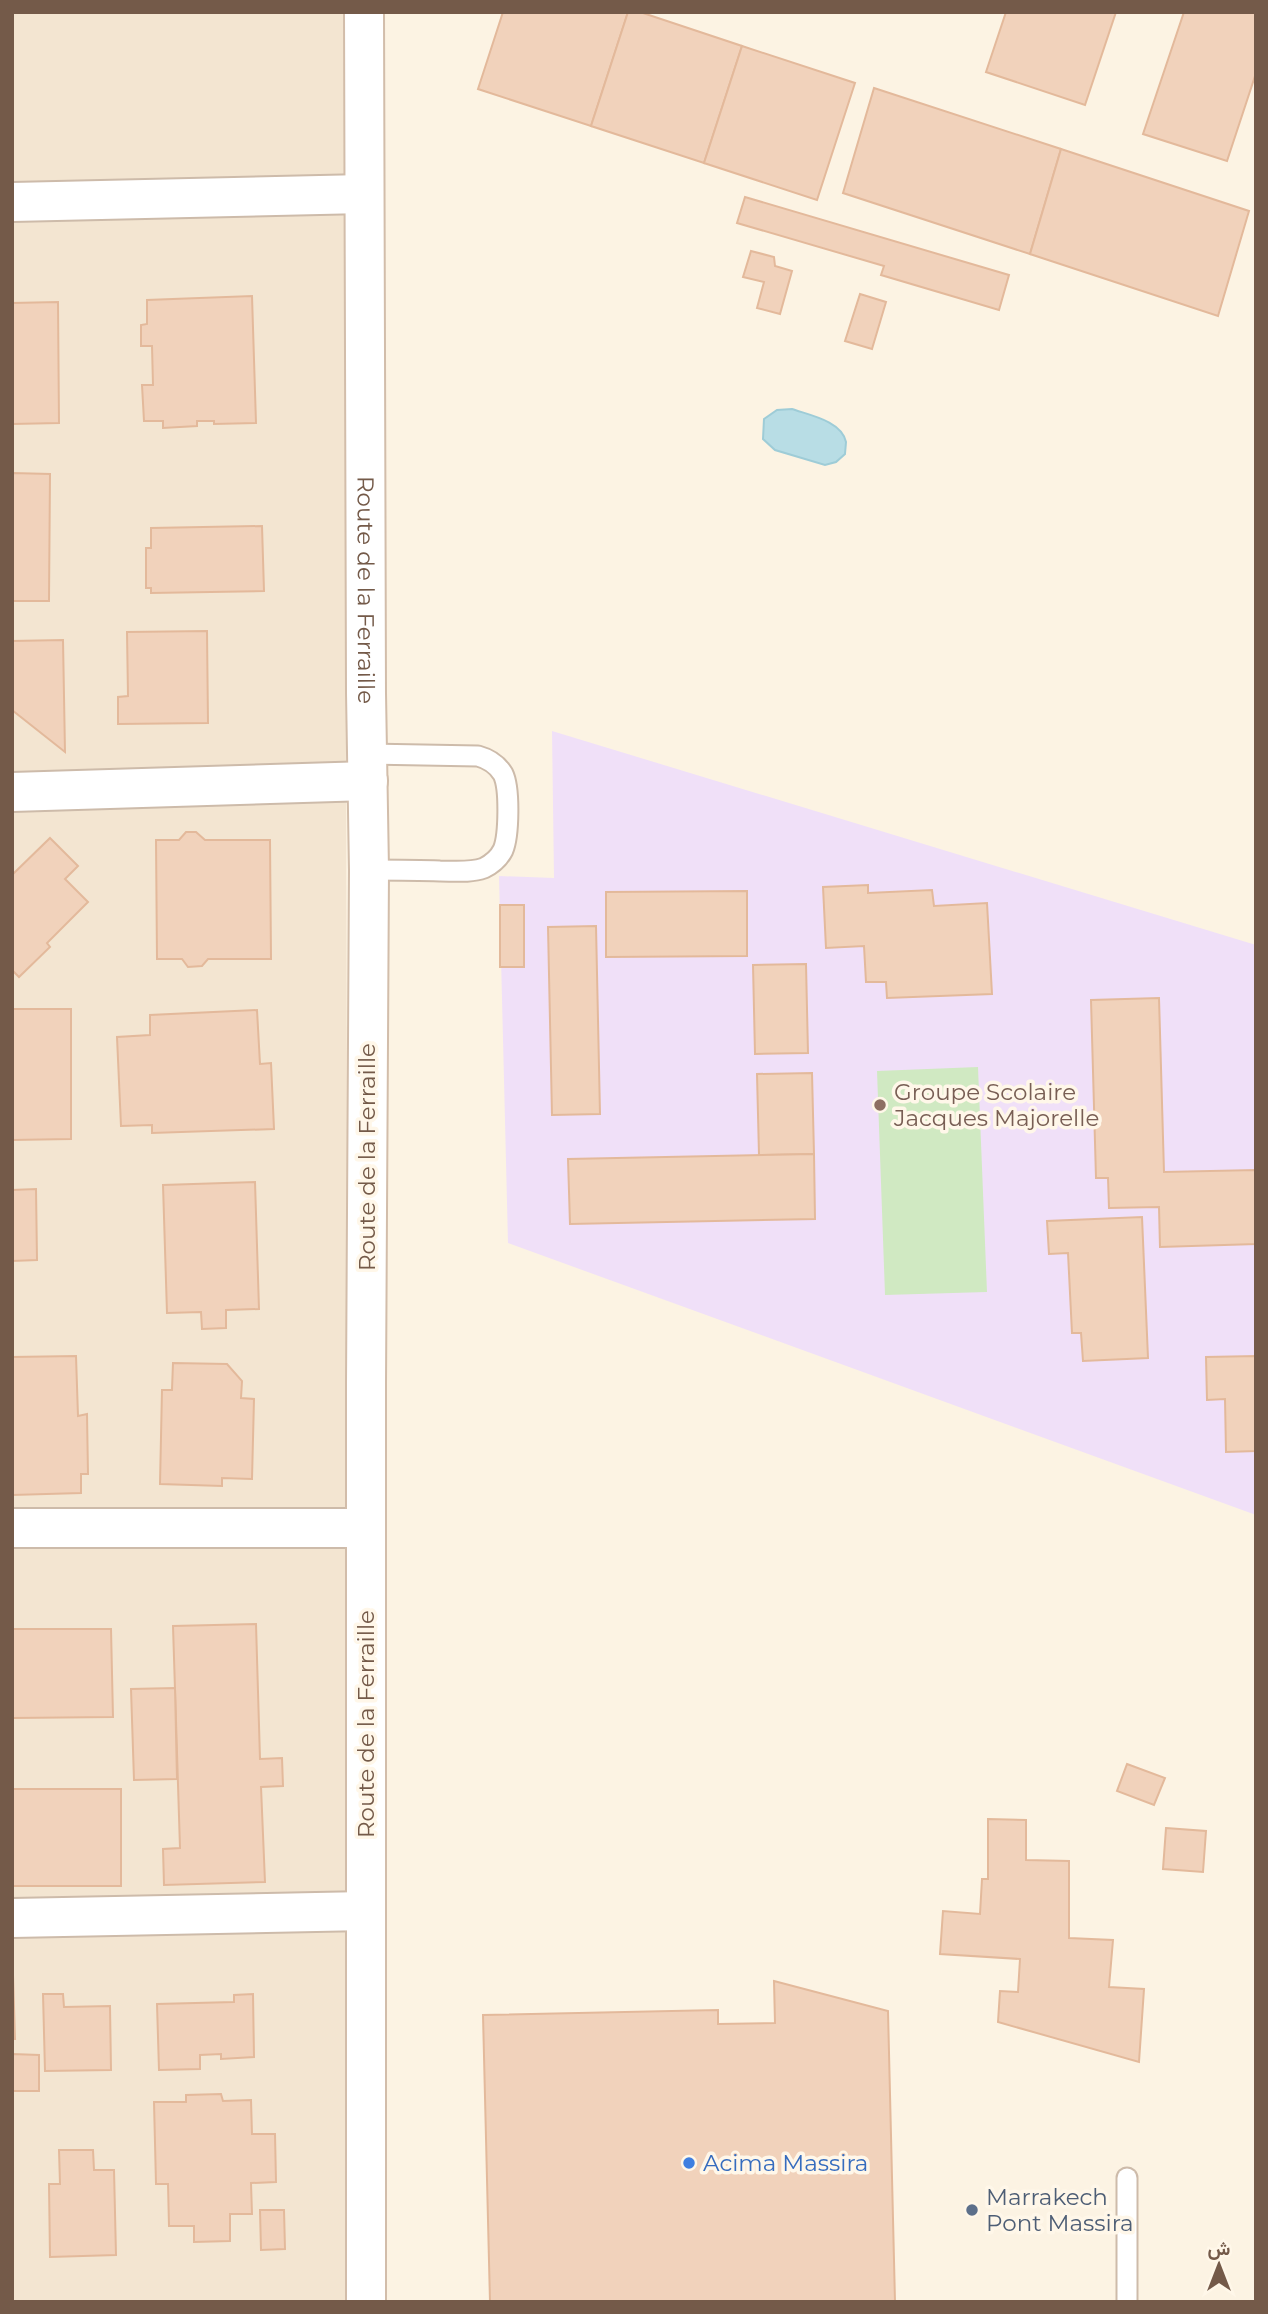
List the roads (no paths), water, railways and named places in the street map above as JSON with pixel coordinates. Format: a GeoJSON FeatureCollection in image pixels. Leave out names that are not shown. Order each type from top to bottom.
{"type":"FeatureCollection","features":[{"type":"Feature","properties":{"kind":"street","name":"Route de la Ferraille"},"geometry":{"type":"LineString","coordinates":[[364,12],[369,870],[366,2302]]}},
{"type":"Feature","properties":{"kind":"street"},"geometry":{"type":"LineString","coordinates":[[12,202],[364,194]]}},
{"type":"Feature","properties":{"kind":"street"},"geometry":{"type":"LineString","coordinates":[[12,792],[368,767]]}},
{"type":"Feature","properties":{"kind":"street"},"geometry":{"type":"LineString","coordinates":[[12,1528],[366,1528]]}},
{"type":"Feature","properties":{"kind":"street"},"geometry":{"type":"LineString","coordinates":[[12,1918],[366,1911]]}},
{"type":"Feature","properties":{"kind":"lane"},"geometry":{"type":"LineString","coordinates":[[368,767],[478,755],[488,759],[503,774],[507,784],[506,843],[502,853],[486,867],[466,871],[369,870]]}},
{"type":"Feature","properties":{"kind":"lane"},"geometry":{"type":"LineString","coordinates":[[1127,2178],[1127,2302]]}},
{"type":"Feature","properties":{"kind":"water"},"geometry":{"type":"Polygon","coordinates":[[[792,409],[824,420],[838,429],[846,442],[845,454],[836,462],[825,465],[775,450],[763,439],[764,419],[777,410],[792,409]]]}},
{"type":"Feature","properties":{"kind":"place","name":"Groupe Scolaire Jacques Majorelle"},"geometry":{"type":"Point","coordinates":[880,1105]}},
{"type":"Feature","properties":{"kind":"place","name":"Acima Massira"},"geometry":{"type":"Point","coordinates":[689,2163]}},
{"type":"Feature","properties":{"kind":"place","name":"Marrakech Pont Massira"},"geometry":{"type":"Point","coordinates":[972,2210]}}]}
